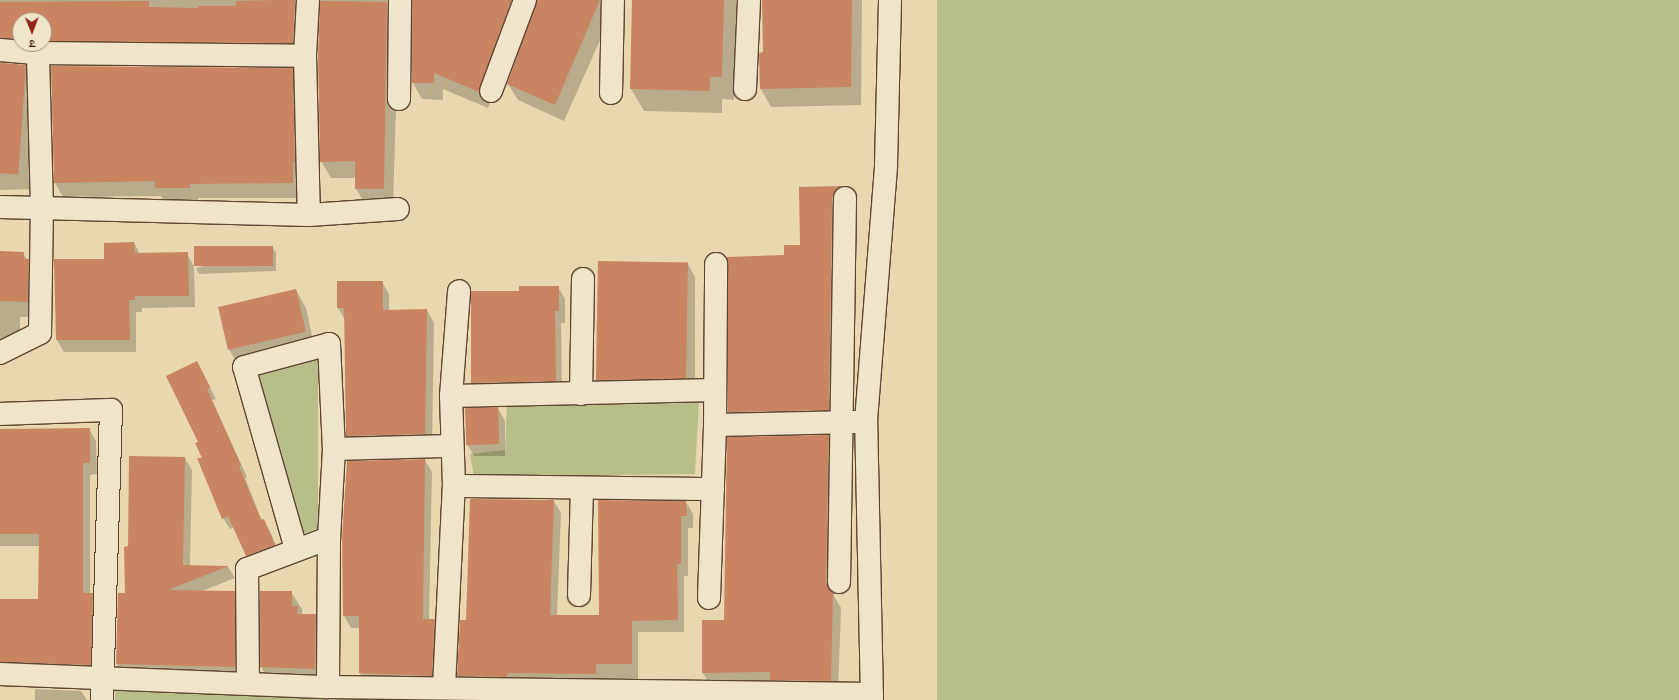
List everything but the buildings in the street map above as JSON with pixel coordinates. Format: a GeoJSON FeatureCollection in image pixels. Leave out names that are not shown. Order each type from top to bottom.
{"type":"FeatureCollection","features":[{"type":"Feature","properties":{"kind":"street"},"geometry":{"type":"LineString","coordinates":[[308,0],[305,56],[309,215]]}},
{"type":"Feature","properties":{"kind":"street"},"geometry":{"type":"LineString","coordinates":[[400,0],[400,99]]}},
{"type":"Feature","properties":{"kind":"street"},"geometry":{"type":"LineString","coordinates":[[491,91],[525,0]]}},
{"type":"Feature","properties":{"kind":"street"},"geometry":{"type":"LineString","coordinates":[[611,92],[613,0]]}},
{"type":"Feature","properties":{"kind":"street"},"geometry":{"type":"LineString","coordinates":[[745,88],[749,0]]}},
{"type":"Feature","properties":{"kind":"street"},"geometry":{"type":"LineString","coordinates":[[0,674],[102,676],[328,686],[390,694],[444,687],[529,694],[872,697],[866,421],[886,165],[890,0]]}},
{"type":"Feature","properties":{"kind":"street"},"geometry":{"type":"LineString","coordinates":[[0,50],[38,53],[305,56]]}},
{"type":"Feature","properties":{"kind":"street"},"geometry":{"type":"LineString","coordinates":[[0,353],[40,333],[42,208],[38,53]]}},
{"type":"Feature","properties":{"kind":"street"},"geometry":{"type":"LineString","coordinates":[[839,582],[845,198]]}},
{"type":"Feature","properties":{"kind":"street"},"geometry":{"type":"LineString","coordinates":[[0,207],[309,215],[398,210]]}},
{"type":"Feature","properties":{"kind":"street"},"geometry":{"type":"LineString","coordinates":[[709,598],[715,425],[716,264]]}},
{"type":"Feature","properties":{"kind":"street"},"geometry":{"type":"LineString","coordinates":[[580,394],[583,279]]}},
{"type":"Feature","properties":{"kind":"street"},"geometry":{"type":"LineString","coordinates":[[444,687],[454,486],[451,396],[459,291]]}},
{"type":"Feature","properties":{"kind":"street"},"geometry":{"type":"LineString","coordinates":[[296,549],[244,367],[329,344],[334,449],[329,538],[328,686]]}},
{"type":"Feature","properties":{"kind":"street"},"geometry":{"type":"LineString","coordinates":[[451,396],[715,390]]}},
{"type":"Feature","properties":{"kind":"street"},"geometry":{"type":"LineString","coordinates":[[0,414],[111,410],[102,700]]}},
{"type":"Feature","properties":{"kind":"street"},"geometry":{"type":"LineString","coordinates":[[715,425],[841,423],[866,421]]}},
{"type":"Feature","properties":{"kind":"street"},"geometry":{"type":"LineString","coordinates":[[334,449],[452,446]]}},
{"type":"Feature","properties":{"kind":"street"},"geometry":{"type":"LineString","coordinates":[[454,486],[713,489]]}},
{"type":"Feature","properties":{"kind":"street"},"geometry":{"type":"LineString","coordinates":[[579,595],[582,488]]}},
{"type":"Feature","properties":{"kind":"street"},"geometry":{"type":"LineString","coordinates":[[248,683],[247,569],[296,549],[329,538]]}},
{"type":"Feature","properties":{"kind":"green space"},"geometry":{"type":"Polygon","coordinates":[[[937,0],[1679,0],[1679,700],[937,700],[937,0]]]}},
{"type":"Feature","properties":{"kind":"green space"},"geometry":{"type":"Polygon","coordinates":[[[318,356],[318,528],[301,535],[254,372],[318,356]]]}},
{"type":"Feature","properties":{"kind":"green space"},"geometry":{"type":"Polygon","coordinates":[[[699,400],[695,474],[474,477],[470,454],[505,450],[507,404],[699,400]]]}},
{"type":"Feature","properties":{"kind":"green space"},"geometry":{"type":"Polygon","coordinates":[[[115,689],[375,699],[375,700],[115,700],[115,689]]]}}]}
